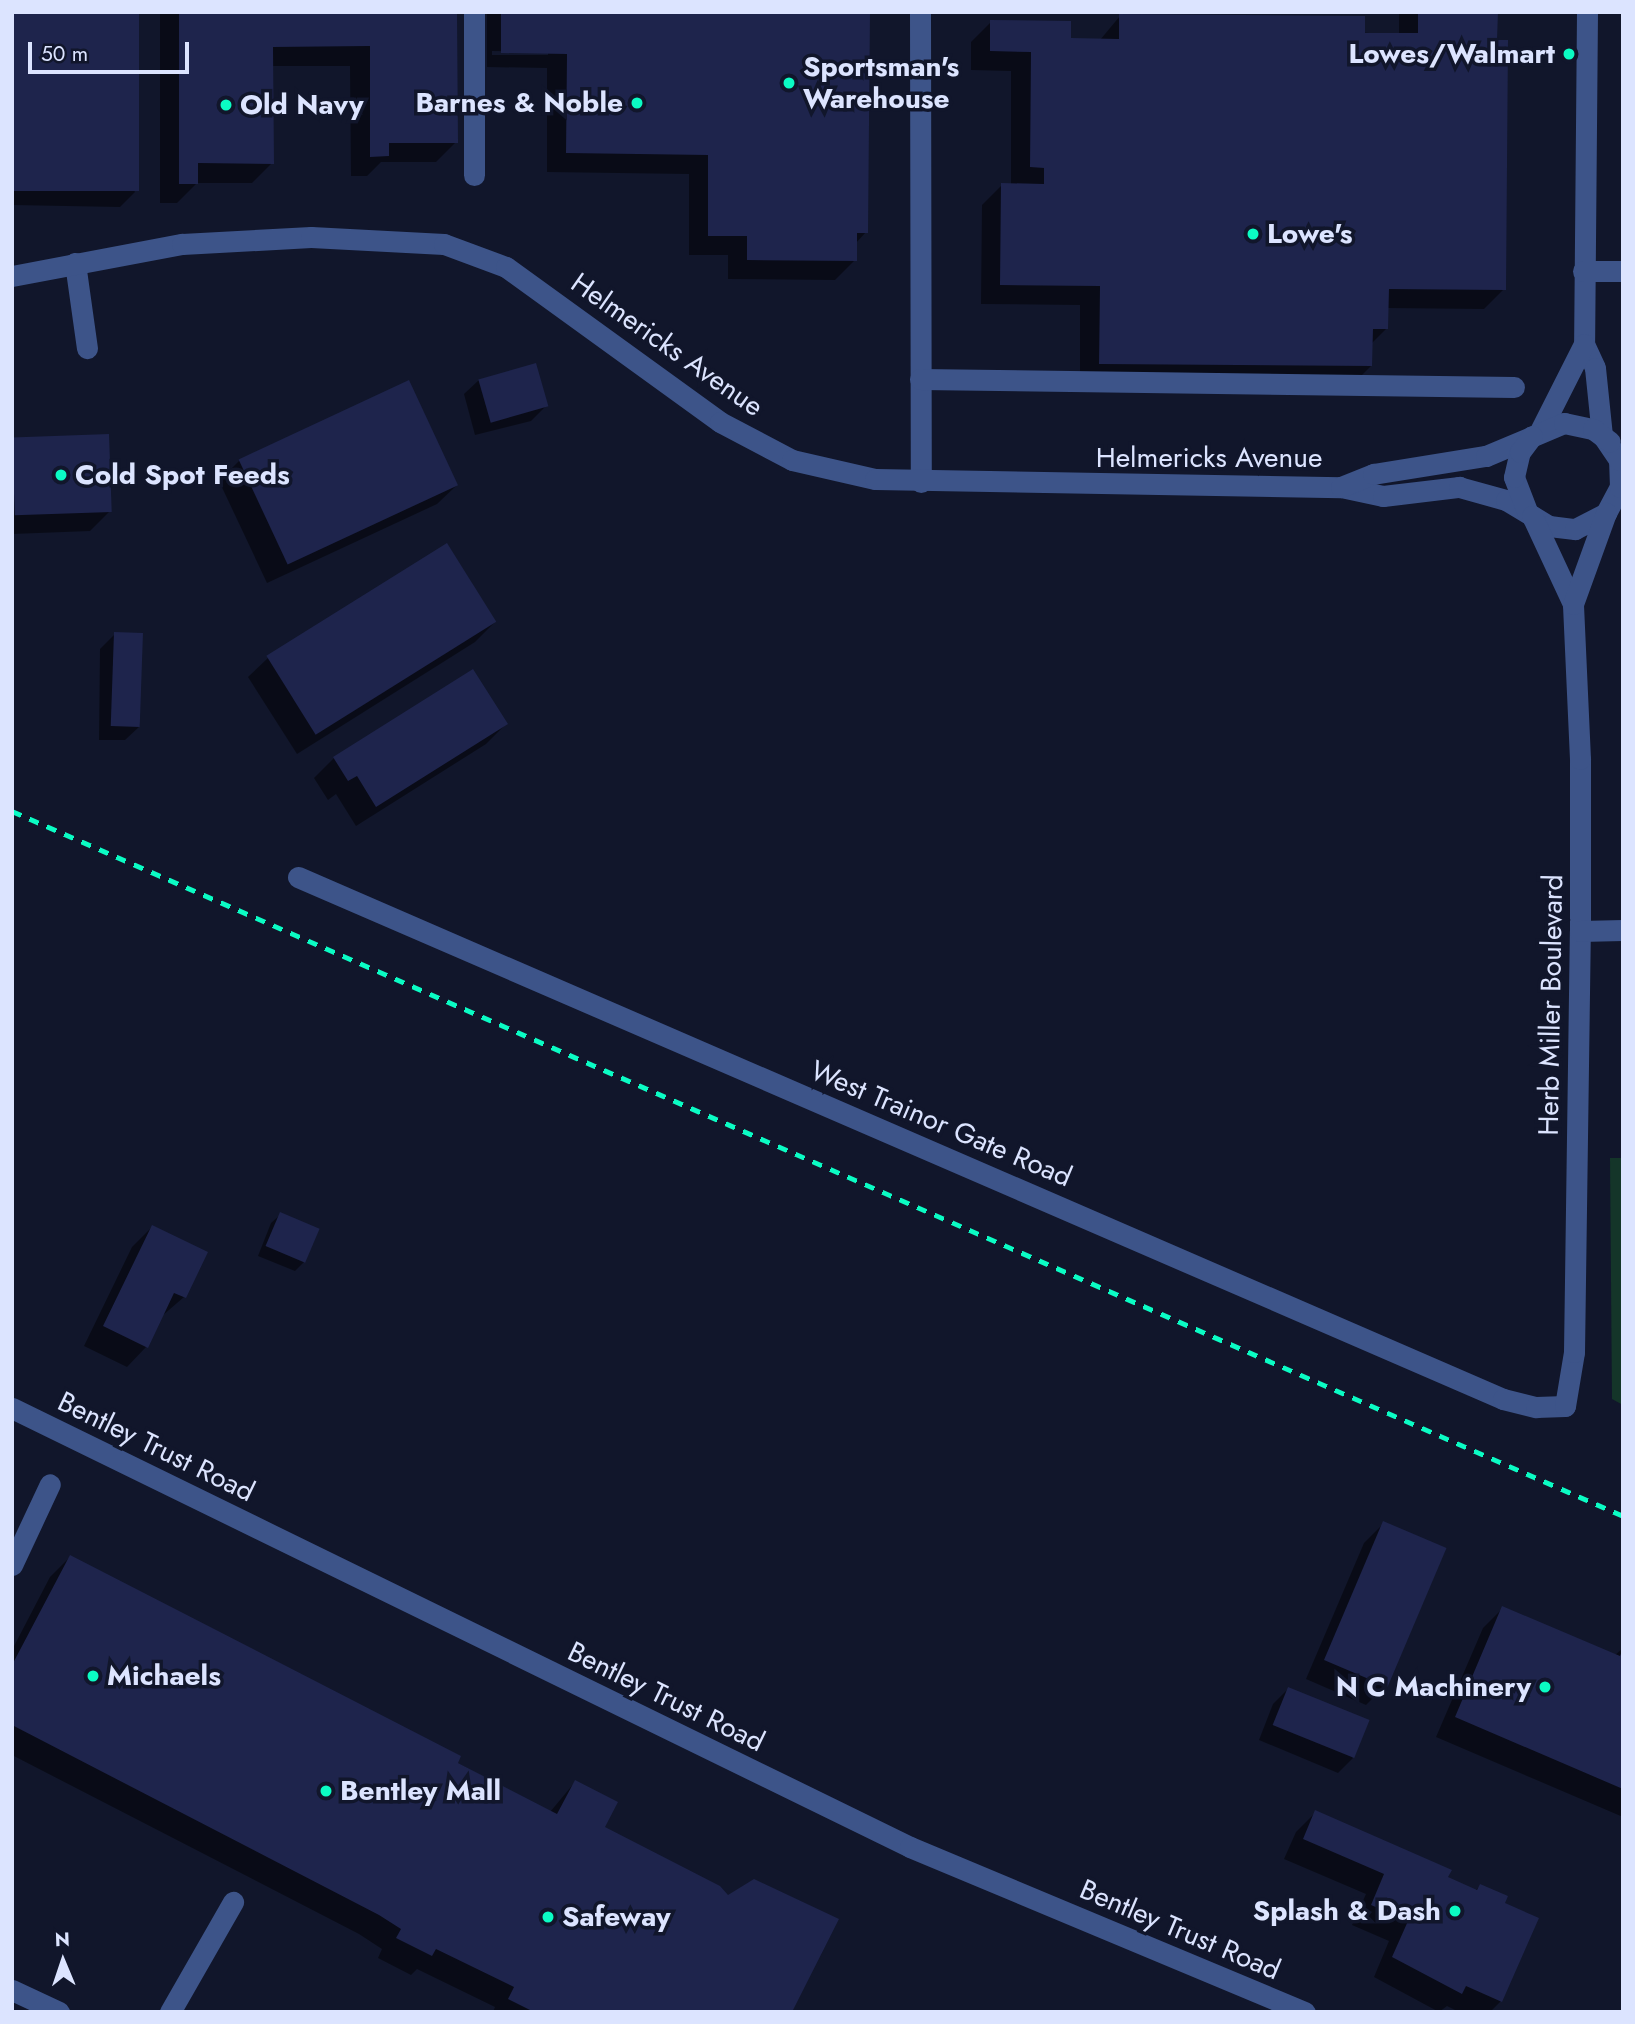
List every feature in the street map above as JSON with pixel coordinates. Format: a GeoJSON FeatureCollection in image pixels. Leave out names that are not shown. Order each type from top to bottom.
{"type":"FeatureCollection","features":[{"type":"Feature","properties":{"kind":"street"},"geometry":{"type":"LineString","coordinates":[[474,12],[474,175]]}},
{"type":"Feature","properties":{"kind":"street"},"geometry":{"type":"LineString","coordinates":[[920,12],[921,482]]}},
{"type":"Feature","properties":{"kind":"street","name":"Herb Miller Boulevard"},"geometry":{"type":"LineString","coordinates":[[1573,604],[1612,511],[1621,473],[1603,437],[1595,368],[1584,344],[1587,12]]}},
{"type":"Feature","properties":{"kind":"street","name":"Helmericks Avenue"},"geometry":{"type":"LineString","coordinates":[[12,276],[182,244],[375,237],[443,244],[506,267],[720,422],[792,460],[875,480],[1341,487],[1383,496],[1459,487],[1506,500],[1549,526],[1575,529],[1612,511]]}},
{"type":"Feature","properties":{"kind":"street"},"geometry":{"type":"LineString","coordinates":[[75,263],[87,348]]}},
{"type":"Feature","properties":{"kind":"street"},"geometry":{"type":"LineString","coordinates":[[1583,271],[1623,271]]}},
{"type":"Feature","properties":{"kind":"street","name":"Herb Miller Boulevard"},"geometry":{"type":"LineString","coordinates":[[1565,1406],[1574,1352],[1580,931],[1580,759],[1573,604],[1514,477],[1520,452],[1538,432],[1584,344]]}},
{"type":"Feature","properties":{"kind":"street"},"geometry":{"type":"LineString","coordinates":[[920,379],[1514,387]]}},
{"type":"Feature","properties":{"kind":"street","name":"Helmericks Avenue"},"geometry":{"type":"LineString","coordinates":[[1341,487],[1373,474],[1466,461],[1564,423],[1579,424],[1623,451]]}},
{"type":"Feature","properties":{"kind":"street","name":"West Trainor Gate Road"},"geometry":{"type":"LineString","coordinates":[[298,877],[1503,1399],[1536,1407],[1565,1406]]}},
{"type":"Feature","properties":{"kind":"street"},"geometry":{"type":"LineString","coordinates":[[1580,931],[1623,930]]}},
{"type":"Feature","properties":{"kind":"street","name":"Bentley Trust Road"},"geometry":{"type":"LineString","coordinates":[[12,1408],[910,1847],[1305,2012]]}},
{"type":"Feature","properties":{"kind":"street"},"geometry":{"type":"LineString","coordinates":[[12,1565],[50,1485]]}},
{"type":"Feature","properties":{"kind":"street"},"geometry":{"type":"LineString","coordinates":[[170,2012],[233,1902]]}},
{"type":"Feature","properties":{"kind":"street"},"geometry":{"type":"LineString","coordinates":[[12,1990],[59,2012]]}},
{"type":"Feature","properties":{"kind":"green space"},"geometry":{"type":"Polygon","coordinates":[[[1610,1158],[1623,1158],[1623,1405],[1612,1399],[1610,1158]]]}},
{"type":"Feature","properties":{"kind":"building"},"geometry":{"type":"Polygon","coordinates":[[[12,12],[139,12],[139,191],[12,191],[12,12]]]}},
{"type":"Feature","properties":{"kind":"building"},"geometry":{"type":"Polygon","coordinates":[[[179,12],[457,12],[458,143],[389,143],[389,156],[370,157],[370,46],[273,47],[274,164],[198,163],[198,184],[179,184],[179,12]]]}},
{"type":"Feature","properties":{"kind":"building","name":"Sportsman's Warehouse"},"geometry":{"type":"Polygon","coordinates":[[[501,12],[870,12],[868,233],[857,233],[857,261],[747,260],[747,236],[708,236],[708,155],[566,153],[567,54],[501,53],[501,12]]]}},
{"type":"Feature","properties":{"kind":"building","name":"Lowe's"},"geometry":{"type":"Polygon","coordinates":[[[1418,12],[1498,12],[1497,40],[1508,40],[1506,290],[1389,289],[1388,329],[1373,329],[1372,366],[1099,364],[1100,286],[1000,285],[1001,183],[1044,184],[1044,168],[1030,167],[1031,52],[990,51],[990,20],[1071,21],[1071,38],[1119,39],[1119,14],[1365,16],[1365,33],[1418,33],[1418,12]]]}},
{"type":"Feature","properties":{"kind":"building"},"geometry":{"type":"Polygon","coordinates":[[[536,363],[548,406],[491,423],[478,380],[536,363]]]}},
{"type":"Feature","properties":{"kind":"building"},"geometry":{"type":"Polygon","coordinates":[[[409,380],[458,485],[288,565],[239,459],[409,380]]]}},
{"type":"Feature","properties":{"kind":"building","name":"Cold Spot Feeds"},"geometry":{"type":"Polygon","coordinates":[[[109,434],[112,512],[15,515],[12,437],[109,434]]]}},
{"type":"Feature","properties":{"kind":"building"},"geometry":{"type":"Polygon","coordinates":[[[447,543],[496,622],[316,735],[266,656],[447,543]]]}},
{"type":"Feature","properties":{"kind":"building"},"geometry":{"type":"Polygon","coordinates":[[[114,632],[143,633],[140,727],[111,726],[114,632]]]}},
{"type":"Feature","properties":{"kind":"building"},"geometry":{"type":"Polygon","coordinates":[[[473,669],[508,724],[376,807],[357,776],[348,781],[333,757],[473,669]]]}},
{"type":"Feature","properties":{"kind":"building"},"geometry":{"type":"Polygon","coordinates":[[[280,1212],[320,1229],[305,1263],[266,1246],[280,1212]]]}},
{"type":"Feature","properties":{"kind":"building"},"geometry":{"type":"Polygon","coordinates":[[[152,1225],[208,1252],[186,1298],[174,1293],[148,1348],[103,1326],[152,1225]]]}},
{"type":"Feature","properties":{"kind":"building"},"geometry":{"type":"Polygon","coordinates":[[[1383,1521],[1447,1548],[1388,1687],[1324,1660],[1383,1521]]]}},
{"type":"Feature","properties":{"kind":"building","name":"Bentley Mall"},"geometry":{"type":"Polygon","coordinates":[[[70,1555],[461,1756],[458,1763],[557,1814],[575,1780],[618,1802],[605,1827],[720,1886],[728,1895],[754,1879],[839,1919],[792,2012],[534,2012],[508,1999],[514,1987],[436,1949],[432,1956],[396,1938],[401,1929],[379,1915],[12,1725],[12,1665],[70,1555]]]}},
{"type":"Feature","properties":{"kind":"building","name":"N C Machinery"},"geometry":{"type":"Polygon","coordinates":[[[1502,1606],[1620,1656],[1623,1649],[1623,1789],[1455,1717],[1502,1606]]]}},
{"type":"Feature","properties":{"kind":"building"},"geometry":{"type":"Polygon","coordinates":[[[1288,1687],[1370,1720],[1354,1758],[1273,1725],[1288,1687]]]}},
{"type":"Feature","properties":{"kind":"building","name":"Splash & Dash"},"geometry":{"type":"Polygon","coordinates":[[[1315,1810],[1452,1870],[1448,1877],[1477,1890],[1480,1884],[1508,1896],[1505,1903],[1539,1918],[1502,2002],[1466,1986],[1462,1994],[1392,1957],[1408,1921],[1371,1905],[1384,1874],[1303,1839],[1315,1810]]]}},
{"type":"Feature","properties":{"kind":"railway"},"geometry":{"type":"LineString","coordinates":[[12,811],[1623,1516]]}},
{"type":"Feature","properties":{"kind":"place","name":"Lowes/Walmart"},"geometry":{"type":"Point","coordinates":[1569,54]}},
{"type":"Feature","properties":{"kind":"place","name":"Sportsman's Warehouse"},"geometry":{"type":"Point","coordinates":[789,83]}},
{"type":"Feature","properties":{"kind":"place","name":"Barnes & Noble"},"geometry":{"type":"Point","coordinates":[637,103]}},
{"type":"Feature","properties":{"kind":"place","name":"Old Navy"},"geometry":{"type":"Point","coordinates":[226,105]}},
{"type":"Feature","properties":{"kind":"place","name":"Lowe's"},"geometry":{"type":"Point","coordinates":[1253,234]}},
{"type":"Feature","properties":{"kind":"place","name":"Cold Spot Feeds"},"geometry":{"type":"Point","coordinates":[61,475]}},
{"type":"Feature","properties":{"kind":"place","name":"Michaels"},"geometry":{"type":"Point","coordinates":[93,1676]}},
{"type":"Feature","properties":{"kind":"place","name":"N C Machinery"},"geometry":{"type":"Point","coordinates":[1545,1687]}},
{"type":"Feature","properties":{"kind":"place","name":"Bentley Mall"},"geometry":{"type":"Point","coordinates":[326,1791]}},
{"type":"Feature","properties":{"kind":"place","name":"Splash & Dash"},"geometry":{"type":"Point","coordinates":[1455,1911]}},
{"type":"Feature","properties":{"kind":"place","name":"Safeway"},"geometry":{"type":"Point","coordinates":[548,1917]}}]}
